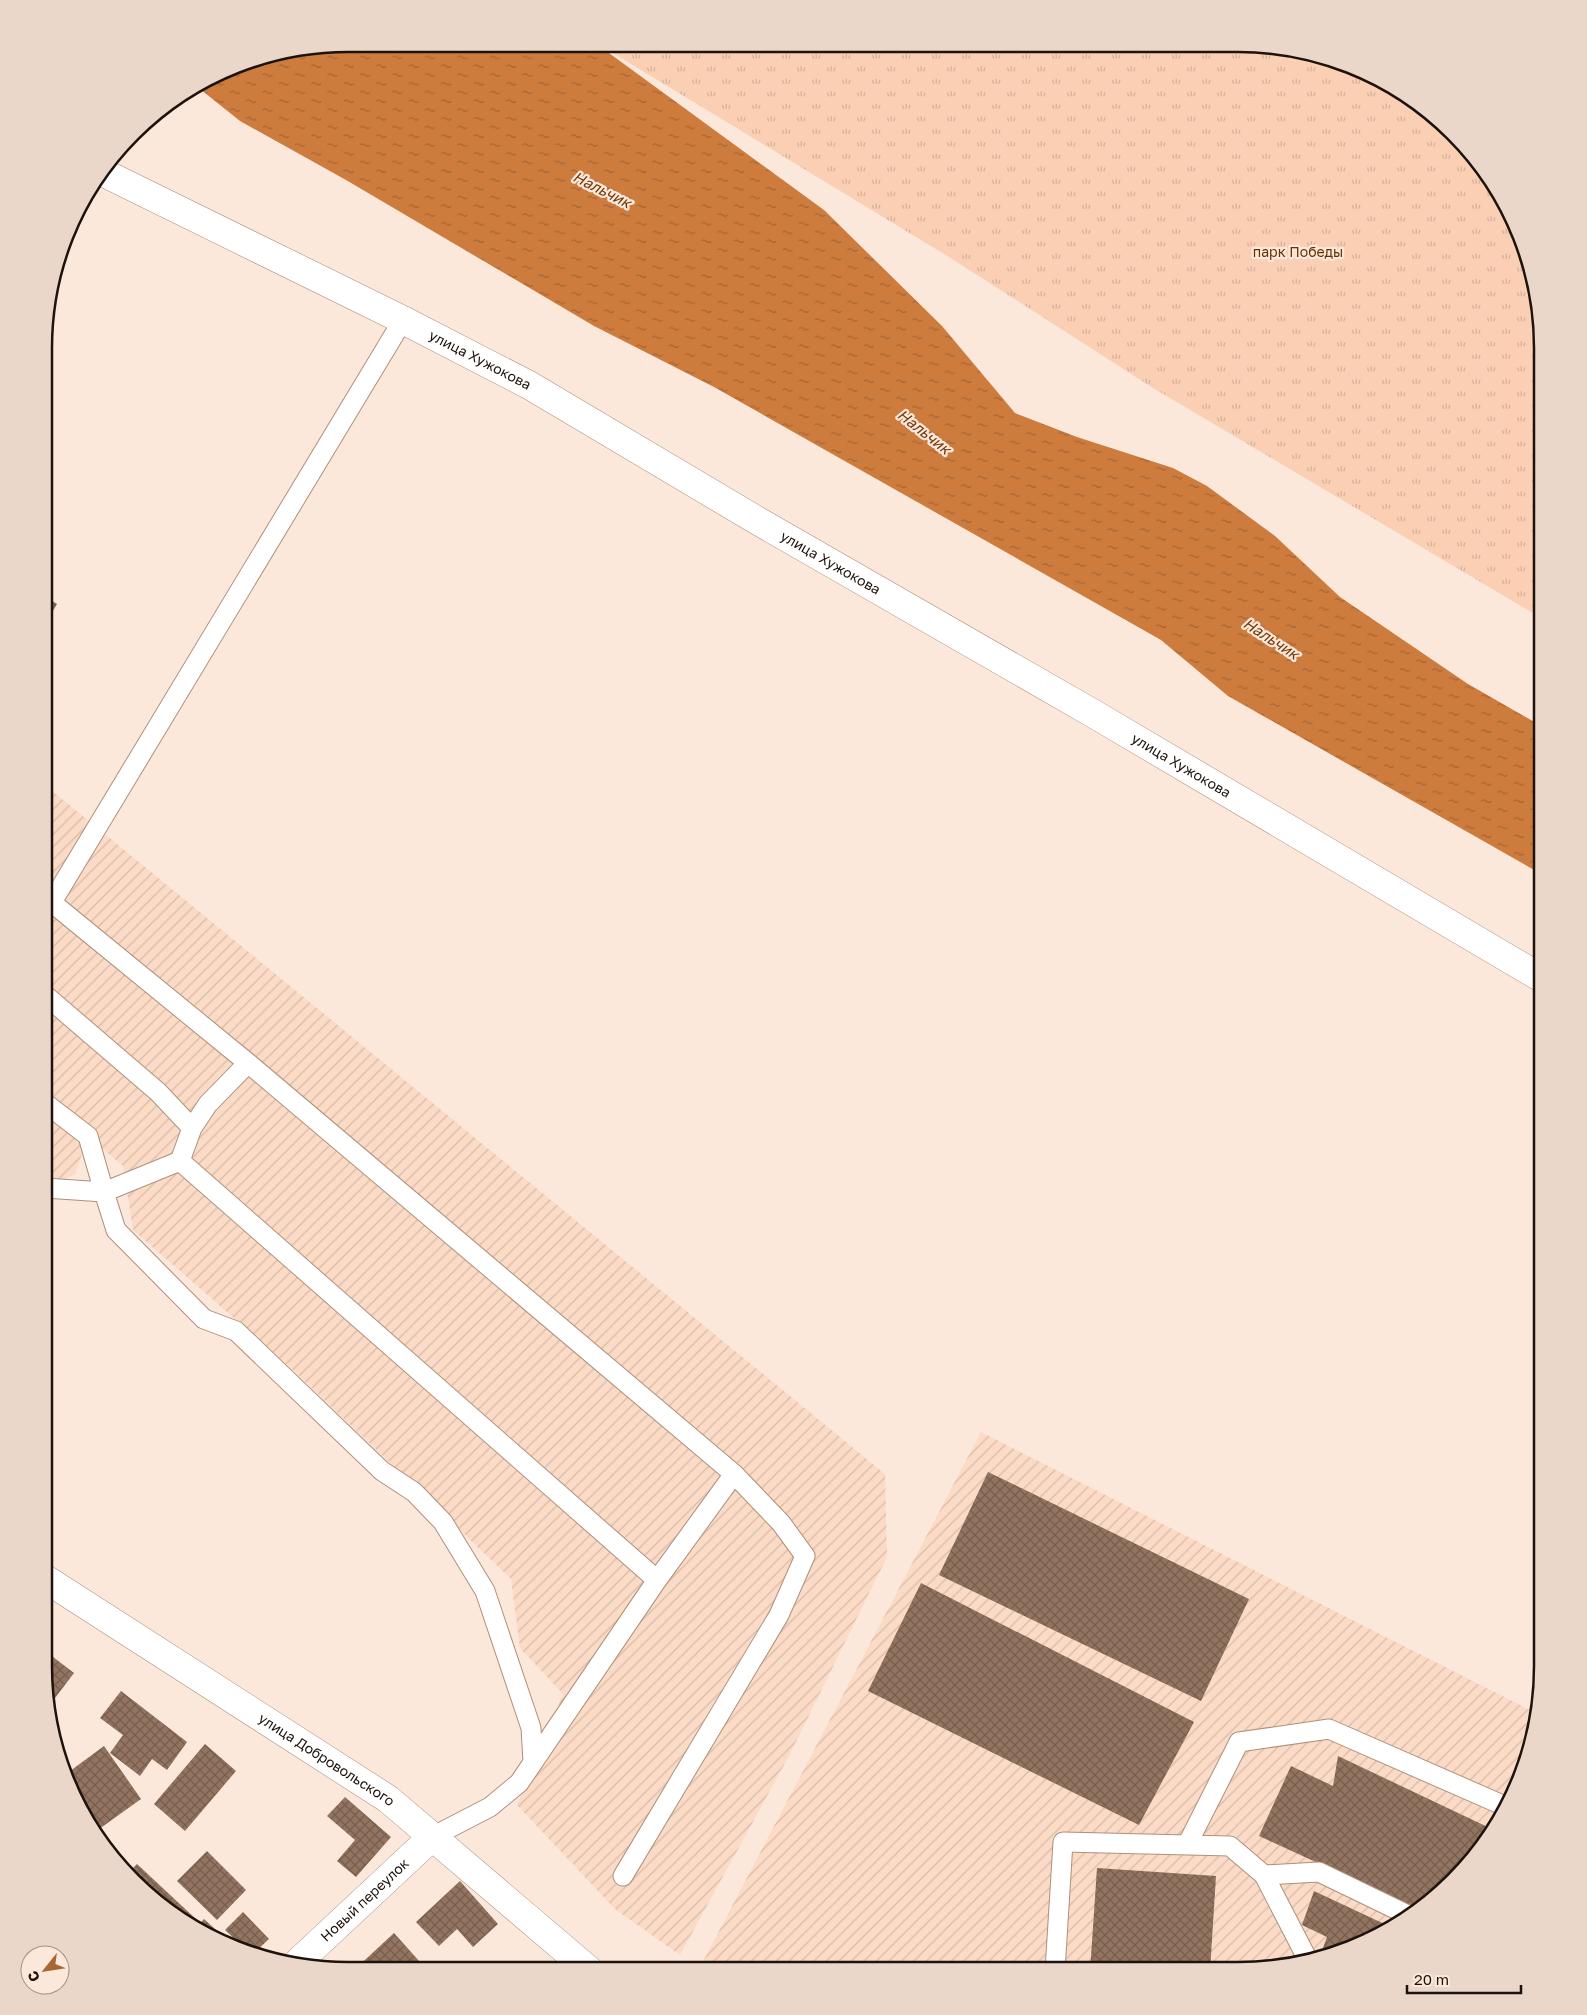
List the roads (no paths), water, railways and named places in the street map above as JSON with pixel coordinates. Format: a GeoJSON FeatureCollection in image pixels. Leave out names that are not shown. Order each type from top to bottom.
{"type":"FeatureCollection","features":[{"type":"Feature","properties":{"kind":"street","name":"улица Хужокова"},"geometry":{"type":"LineString","coordinates":[[109,175],[403,320],[529,385],[758,521],[1094,714],[1534,974]]}},
{"type":"Feature","properties":{"kind":"street","name":"улица Добровольского"},"geometry":{"type":"LineString","coordinates":[[52,1583],[388,1799],[579,1962]]}},
{"type":"Feature","properties":{"kind":"street","name":"Новый переулок"},"geometry":{"type":"LineString","coordinates":[[302,1959],[432,1837]]}},
{"type":"Feature","properties":{"kind":"lane"},"geometry":{"type":"LineString","coordinates":[[52,895],[403,320]]}},
{"type":"Feature","properties":{"kind":"lane"},"geometry":{"type":"LineString","coordinates":[[52,902],[248,1063],[734,1474],[781,1523],[805,1556],[779,1616],[623,1876]]}},
{"type":"Feature","properties":{"kind":"lane"},"geometry":{"type":"LineString","coordinates":[[52,1001],[158,1092],[192,1128]]}},
{"type":"Feature","properties":{"kind":"lane"},"geometry":{"type":"LineString","coordinates":[[52,1188],[104,1192],[180,1161],[192,1128],[208,1104],[248,1063]]}},
{"type":"Feature","properties":{"kind":"lane"},"geometry":{"type":"LineString","coordinates":[[52,1108],[88,1136],[116,1230],[204,1319],[236,1330],[382,1471],[414,1492],[443,1522],[485,1591],[531,1728],[533,1762]]}},
{"type":"Feature","properties":{"kind":"lane"},"geometry":{"type":"LineString","coordinates":[[180,1161],[657,1580]]}},
{"type":"Feature","properties":{"kind":"lane"},"geometry":{"type":"LineString","coordinates":[[432,1837],[490,1807],[519,1783],[657,1580],[734,1474]]}},
{"type":"Feature","properties":{"kind":"lane"},"geometry":{"type":"LineString","coordinates":[[1187,1845],[1239,1742],[1329,1729],[1500,1804]]}},
{"type":"Feature","properties":{"kind":"lane"},"geometry":{"type":"LineString","coordinates":[[1056,1962],[1063,1842],[1230,1846],[1264,1875],[1305,1955]]}},
{"type":"Feature","properties":{"kind":"lane"},"geometry":{"type":"LineString","coordinates":[[1264,1875],[1318,1872],[1403,1913]]}},
{"type":"Feature","properties":{"kind":"water","name":"Нальчик"},"geometry":{"type":"Polygon","coordinates":[[[349,52],[608,52],[824,210],[942,326],[1015,413],[1077,437],[1173,468],[1207,486],[1275,536],[1340,597],[1468,684],[1534,722],[1534,870],[1228,696],[1161,640],[714,387],[594,326],[346,180],[240,121],[203,91],[235,75],[291,58],[349,52]]]}},
{"type":"Feature","properties":{"kind":"park label","name":"парк Победы"},"geometry":{"type":"Point","coordinates":[1298,252]}}]}
